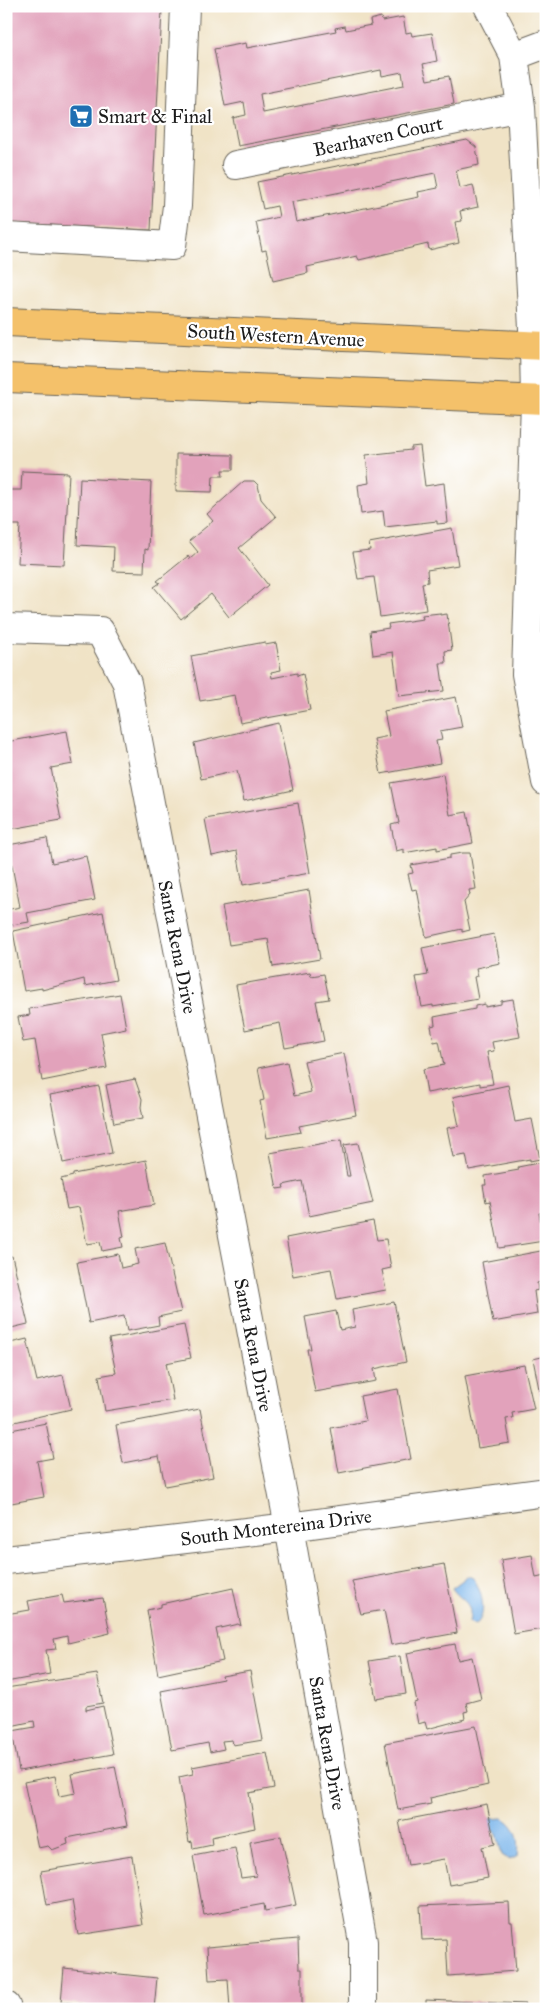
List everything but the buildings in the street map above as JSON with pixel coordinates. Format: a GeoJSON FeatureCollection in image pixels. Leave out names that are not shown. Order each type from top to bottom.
{"type":"FeatureCollection","features":[{"type":"Feature","properties":{"kind":"main road","name":"South Western Avenue"},"geometry":{"type":"LineString","coordinates":[[6,322],[540,347]]}},
{"type":"Feature","properties":{"kind":"main road"},"geometry":{"type":"LineString","coordinates":[[6,378],[540,401]]}},
{"type":"Feature","properties":{"kind":"street"},"geometry":{"type":"LineString","coordinates":[[6,237],[172,246],[177,206],[186,6]]}},
{"type":"Feature","properties":{"kind":"street"},"geometry":{"type":"LineString","coordinates":[[488,6],[514,56],[521,107],[540,347],[536,672],[546,782]]}},
{"type":"Feature","properties":{"kind":"street"},"geometry":{"type":"LineString","coordinates":[[514,56],[546,44]]}},
{"type":"Feature","properties":{"kind":"street","name":"Bearhaven Court"},"geometry":{"type":"LineString","coordinates":[[236,165],[521,107]]}},
{"type":"Feature","properties":{"kind":"street","name":"Santa Rena Drive"},"geometry":{"type":"LineString","coordinates":[[6,628],[100,632],[127,683],[289,1527],[363,1942],[363,2009]]}},
{"type":"Feature","properties":{"kind":"street","name":"South Montereina Drive"},"geometry":{"type":"LineString","coordinates":[[6,1560],[289,1527],[546,1492]]}},
{"type":"Feature","properties":{"kind":"water"},"geometry":{"type":"Polygon","coordinates":[[[468,1576],[473,1578],[479,1588],[483,1609],[479,1621],[475,1625],[469,1622],[470,1610],[466,1602],[452,1588],[468,1576]]]}},
{"type":"Feature","properties":{"kind":"water"},"geometry":{"type":"Polygon","coordinates":[[[503,1818],[515,1830],[519,1845],[518,1856],[510,1860],[502,1855],[497,1833],[491,1830],[488,1819],[503,1818]]]}},
{"type":"Feature","properties":{"kind":"place","name":"Smart & Final"},"geometry":{"type":"Point","coordinates":[81,116]}}]}
